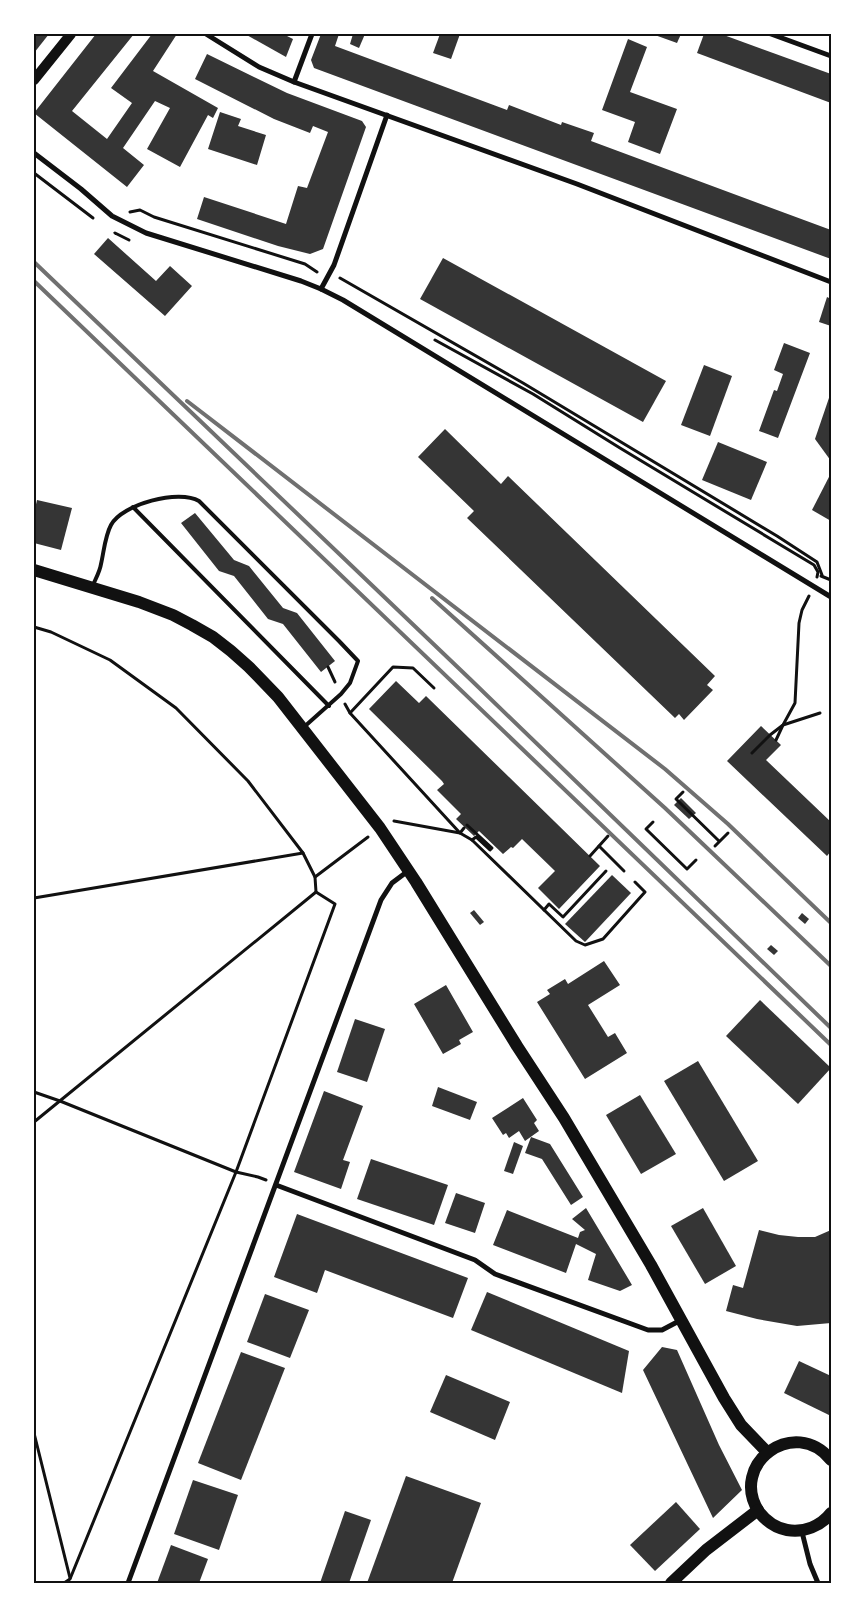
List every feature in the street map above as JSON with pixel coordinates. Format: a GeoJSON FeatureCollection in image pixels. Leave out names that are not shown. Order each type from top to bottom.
{"type":"FeatureCollection","features":[{"type":"Feature","properties":{"kind":"main road"},"geometry":{"type":"LineString","coordinates":[[34,80],[71,34]]}},
{"type":"Feature","properties":{"kind":"main road"},"geometry":{"type":"LineString","coordinates":[[34,570],[139,602],[173,615],[213,638],[249,667],[278,697],[380,828],[409,871],[514,1042],[564,1118],[652,1265],[733,1413],[767,1452]]}},
{"type":"Feature","properties":{"kind":"main road"},"geometry":{"type":"LineString","coordinates":[[831,1460],[816,1447],[799,1442],[782,1444],[767,1452],[757,1464],[752,1479],[752,1495],[758,1510],[770,1522],[780,1528],[802,1530],[820,1523],[831,1513]]}},
{"type":"Feature","properties":{"kind":"main road"},"geometry":{"type":"LineString","coordinates":[[670,1583],[706,1550],[758,1510]]}},
{"type":"Feature","properties":{"kind":"street"},"geometry":{"type":"LineString","coordinates":[[206,34],[259,67],[294,82],[577,184],[831,282]]}},
{"type":"Feature","properties":{"kind":"street"},"geometry":{"type":"LineString","coordinates":[[294,82],[312,34]]}},
{"type":"Feature","properties":{"kind":"street"},"geometry":{"type":"LineString","coordinates":[[771,34],[831,56]]}},
{"type":"Feature","properties":{"kind":"street"},"geometry":{"type":"LineString","coordinates":[[321,289],[330,273],[387,115]]}},
{"type":"Feature","properties":{"kind":"street"},"geometry":{"type":"LineString","coordinates":[[34,153],[81,189],[112,216],[128,225],[146,233],[321,289],[343,300],[831,597]]}},
{"type":"Feature","properties":{"kind":"street"},"geometry":{"type":"LineString","coordinates":[[128,1583],[381,900],[392,883],[409,871]]}},
{"type":"Feature","properties":{"kind":"street"},"geometry":{"type":"LineString","coordinates":[[276,1184],[475,1260],[495,1274],[648,1330],[662,1330],[682,1320]]}},
{"type":"Feature","properties":{"kind":"street"},"geometry":{"type":"LineString","coordinates":[[802,1530],[810,1564],[818,1583]]}},
{"type":"Feature","properties":{"kind":"lane"},"geometry":{"type":"LineString","coordinates":[[92,587],[101,566],[110,526],[115,519],[133,507],[172,496],[193,498],[199,501],[358,661],[350,683],[341,694],[303,728]]}},
{"type":"Feature","properties":{"kind":"lane"},"geometry":{"type":"LineString","coordinates":[[133,507],[329,706]]}},
{"type":"Feature","properties":{"kind":"path"},"geometry":{"type":"LineString","coordinates":[[34,174],[94,219]]}},
{"type":"Feature","properties":{"kind":"path"},"geometry":{"type":"LineString","coordinates":[[109,229],[130,240]]}},
{"type":"Feature","properties":{"kind":"path"},"geometry":{"type":"LineString","coordinates":[[330,273],[532,388],[777,536],[817,562],[822,575]]}},
{"type":"Feature","properties":{"kind":"path"},"geometry":{"type":"LineString","coordinates":[[803,596],[814,587]]}},
{"type":"Feature","properties":{"kind":"path"},"geometry":{"type":"LineString","coordinates":[[776,740],[795,703],[799,623],[802,610],[814,587]]}},
{"type":"Feature","properties":{"kind":"path"},"geometry":{"type":"LineString","coordinates":[[34,627],[50,632],[110,660],[176,708],[248,781],[303,853],[315,877],[316,892]]}},
{"type":"Feature","properties":{"kind":"path"},"geometry":{"type":"LineString","coordinates":[[328,667],[350,713],[460,833],[472,840],[576,941],[585,945],[603,939],[645,892],[635,882]]}},
{"type":"Feature","properties":{"kind":"path"},"geometry":{"type":"LineString","coordinates":[[350,713],[393,667],[413,668],[434,688]]}},
{"type":"Feature","properties":{"kind":"path"},"geometry":{"type":"LineString","coordinates":[[752,753],[783,725],[820,713]]}},
{"type":"Feature","properties":{"kind":"path"},"geometry":{"type":"LineString","coordinates":[[684,792],[676,800],[720,841]]}},
{"type":"Feature","properties":{"kind":"path"},"geometry":{"type":"LineString","coordinates":[[315,877],[390,821],[460,833]]}},
{"type":"Feature","properties":{"kind":"path"},"geometry":{"type":"LineString","coordinates":[[653,822],[646,829],[687,869],[696,860]]}},
{"type":"Feature","properties":{"kind":"path"},"geometry":{"type":"LineString","coordinates":[[460,833],[467,825],[492,848],[490,850],[476,837],[472,840]]}},
{"type":"Feature","properties":{"kind":"path"},"geometry":{"type":"LineString","coordinates":[[715,846],[728,833]]}},
{"type":"Feature","properties":{"kind":"path"},"geometry":{"type":"LineString","coordinates":[[590,856],[608,836]]}},
{"type":"Feature","properties":{"kind":"path"},"geometry":{"type":"LineString","coordinates":[[599,846],[624,871]]}},
{"type":"Feature","properties":{"kind":"path"},"geometry":{"type":"LineString","coordinates":[[34,898],[303,853]]}},
{"type":"Feature","properties":{"kind":"path"},"geometry":{"type":"LineString","coordinates":[[544,910],[549,904],[563,917],[606,871]]}},
{"type":"Feature","properties":{"kind":"path"},"geometry":{"type":"LineString","coordinates":[[34,1122],[316,892]]}},
{"type":"Feature","properties":{"kind":"path"},"geometry":{"type":"LineString","coordinates":[[64,1583],[70,1579],[236,1172],[335,904],[316,892]]}},
{"type":"Feature","properties":{"kind":"path"},"geometry":{"type":"LineString","coordinates":[[34,1092],[236,1172],[258,1177],[276,1184]]}},
{"type":"Feature","properties":{"kind":"path"},"geometry":{"type":"LineString","coordinates":[[34,1433],[70,1579]]}},
{"type":"Feature","properties":{"kind":"building"},"geometry":{"type":"Polygon","coordinates":[[[34,34],[49,34],[34,53],[34,34]]]}},
{"type":"Feature","properties":{"kind":"building"},"geometry":{"type":"Polygon","coordinates":[[[96,34],[134,34],[72,111],[107,139],[132,103],[111,88],[152,34],[154,36],[156,34],[177,34],[153,71],[218,108],[213,118],[208,115],[180,167],[147,149],[170,108],[155,101],[123,148],[144,165],[127,187],[34,113],[96,34]]]}},
{"type":"Feature","properties":{"kind":"building"},"geometry":{"type":"Polygon","coordinates":[[[245,34],[283,34],[293,39],[286,57],[245,34]]]}},
{"type":"Feature","properties":{"kind":"building"},"geometry":{"type":"Polygon","coordinates":[[[321,34],[339,34],[335,46],[507,110],[509,105],[561,125],[562,122],[594,133],[591,141],[831,230],[831,259],[314,68],[311,60],[321,34]]]}},
{"type":"Feature","properties":{"kind":"building"},"geometry":{"type":"Polygon","coordinates":[[[353,34],[365,34],[359,48],[350,44],[353,34]]]}},
{"type":"Feature","properties":{"kind":"building"},"geometry":{"type":"Polygon","coordinates":[[[440,34],[460,34],[451,59],[433,53],[440,34]]]}},
{"type":"Feature","properties":{"kind":"building"},"geometry":{"type":"Polygon","coordinates":[[[652,34],[681,34],[677,43],[652,34]]]}},
{"type":"Feature","properties":{"kind":"building"},"geometry":{"type":"Polygon","coordinates":[[[704,34],[721,34],[831,74],[831,103],[697,53],[704,34]]]}},
{"type":"Feature","properties":{"kind":"building"},"geometry":{"type":"Polygon","coordinates":[[[628,39],[647,47],[630,92],[677,109],[660,154],[628,142],[635,122],[602,110],[628,39]]]}},
{"type":"Feature","properties":{"kind":"building"},"geometry":{"type":"Polygon","coordinates":[[[207,54],[287,93],[362,121],[366,127],[323,249],[310,254],[278,246],[197,219],[204,197],[286,224],[298,186],[307,188],[328,132],[313,126],[310,133],[274,119],[195,79],[207,54]]]}},
{"type":"Feature","properties":{"kind":"building"},"geometry":{"type":"Polygon","coordinates":[[[220,112],[241,119],[238,126],[266,135],[257,165],[208,149],[220,112]]]}},
{"type":"Feature","properties":{"kind":"building"},"geometry":{"type":"Polygon","coordinates":[[[108,238],[156,281],[170,266],[192,286],[165,316],[94,254],[108,238]]]}},
{"type":"Feature","properties":{"kind":"building"},"geometry":{"type":"Polygon","coordinates":[[[443,258],[666,381],[643,422],[420,299],[443,258]]]}},
{"type":"Feature","properties":{"kind":"building"},"geometry":{"type":"Polygon","coordinates":[[[827,297],[831,299],[831,326],[819,322],[827,297]]]}},
{"type":"Feature","properties":{"kind":"building"},"geometry":{"type":"Polygon","coordinates":[[[784,343],[810,353],[778,438],[759,431],[774,390],[777,391],[783,374],[774,370],[784,343]]]}},
{"type":"Feature","properties":{"kind":"building"},"geometry":{"type":"Polygon","coordinates":[[[704,365],[732,376],[710,436],[681,425],[704,365]]]}},
{"type":"Feature","properties":{"kind":"building"},"geometry":{"type":"Polygon","coordinates":[[[831,392],[831,461],[815,439],[831,392]]]}},
{"type":"Feature","properties":{"kind":"building"},"geometry":{"type":"Polygon","coordinates":[[[445,429],[501,484],[508,476],[715,676],[707,685],[713,690],[684,720],[679,714],[675,718],[467,518],[474,511],[418,457],[445,429]]]}},
{"type":"Feature","properties":{"kind":"building"},"geometry":{"type":"Polygon","coordinates":[[[718,442],[767,462],[751,500],[702,480],[718,442]]]}},
{"type":"Feature","properties":{"kind":"building"},"geometry":{"type":"Polygon","coordinates":[[[831,473],[831,521],[812,510],[831,473]]]}},
{"type":"Feature","properties":{"kind":"building"},"geometry":{"type":"Polygon","coordinates":[[[37,500],[72,508],[61,550],[34,543],[34,513],[37,500]]]}},
{"type":"Feature","properties":{"kind":"building"},"geometry":{"type":"Polygon","coordinates":[[[195,513],[234,560],[249,566],[283,608],[297,613],[335,661],[321,672],[283,624],[268,619],[234,576],[219,571],[181,523],[195,513]]]}},
{"type":"Feature","properties":{"kind":"building"},"geometry":{"type":"Polygon","coordinates":[[[396,681],[419,703],[426,696],[600,866],[559,909],[538,888],[555,871],[522,839],[503,854],[479,831],[474,836],[456,819],[461,814],[437,790],[444,784],[442,781],[369,709],[396,681]]]}},
{"type":"Feature","properties":{"kind":"building"},"geometry":{"type":"Polygon","coordinates":[[[761,726],[781,745],[766,760],[831,822],[831,851],[827,856],[727,761],[761,726]]]}},
{"type":"Feature","properties":{"kind":"building"},"geometry":{"type":"Polygon","coordinates":[[[681,798],[696,813],[689,819],[674,805],[681,798]]]}},
{"type":"Feature","properties":{"kind":"building"},"geometry":{"type":"Polygon","coordinates":[[[612,875],[631,893],[585,942],[565,924],[612,875]]]}},
{"type":"Feature","properties":{"kind":"building"},"geometry":{"type":"Polygon","coordinates":[[[474,910],[484,922],[480,925],[470,913],[474,910]]]}},
{"type":"Feature","properties":{"kind":"building"},"geometry":{"type":"Polygon","coordinates":[[[802,913],[809,919],[805,924],[798,918],[802,913]]]}},
{"type":"Feature","properties":{"kind":"building"},"geometry":{"type":"Polygon","coordinates":[[[771,945],[778,951],[774,955],[767,949],[771,945]]]}},
{"type":"Feature","properties":{"kind":"building"},"geometry":{"type":"Polygon","coordinates":[[[604,961],[620,985],[588,1005],[608,1037],[615,1033],[627,1053],[585,1079],[537,1002],[550,994],[547,990],[565,979],[568,984],[604,961]]]}},
{"type":"Feature","properties":{"kind":"building"},"geometry":{"type":"Polygon","coordinates":[[[446,985],[473,1032],[459,1040],[461,1044],[443,1054],[414,1004],[446,985]]]}},
{"type":"Feature","properties":{"kind":"building"},"geometry":{"type":"Polygon","coordinates":[[[760,1000],[831,1068],[798,1104],[726,1036],[760,1000]]]}},
{"type":"Feature","properties":{"kind":"building"},"geometry":{"type":"Polygon","coordinates":[[[355,1019],[385,1029],[367,1082],[337,1072],[355,1019]]]}},
{"type":"Feature","properties":{"kind":"building"},"geometry":{"type":"Polygon","coordinates":[[[698,1061],[758,1161],[724,1181],[664,1081],[698,1061]]]}},
{"type":"Feature","properties":{"kind":"building"},"geometry":{"type":"Polygon","coordinates":[[[438,1087],[477,1102],[470,1120],[432,1106],[438,1087]]]}},
{"type":"Feature","properties":{"kind":"building"},"geometry":{"type":"Polygon","coordinates":[[[324,1091],[363,1106],[343,1160],[350,1162],[341,1189],[294,1172],[324,1091]]]}},
{"type":"Feature","properties":{"kind":"building"},"geometry":{"type":"Polygon","coordinates":[[[640,1095],[676,1154],[641,1174],[606,1115],[640,1095]]]}},
{"type":"Feature","properties":{"kind":"building"},"geometry":{"type":"Polygon","coordinates":[[[523,1098],[537,1120],[534,1123],[539,1131],[525,1141],[519,1131],[509,1138],[506,1133],[503,1135],[492,1118],[523,1098]]]}},
{"type":"Feature","properties":{"kind":"building"},"geometry":{"type":"Polygon","coordinates":[[[531,1137],[550,1144],[583,1197],[571,1205],[542,1159],[525,1153],[531,1137]]]}},
{"type":"Feature","properties":{"kind":"building"},"geometry":{"type":"Polygon","coordinates":[[[514,1142],[523,1146],[513,1174],[504,1171],[514,1142]]]}},
{"type":"Feature","properties":{"kind":"building"},"geometry":{"type":"Polygon","coordinates":[[[371,1159],[448,1185],[434,1225],[357,1199],[371,1159]]]}},
{"type":"Feature","properties":{"kind":"building"},"geometry":{"type":"Polygon","coordinates":[[[456,1193],[485,1203],[475,1233],[445,1223],[456,1193]]]}},
{"type":"Feature","properties":{"kind":"building"},"geometry":{"type":"Polygon","coordinates":[[[586,1208],[632,1285],[620,1291],[588,1280],[596,1254],[576,1244],[566,1273],[493,1245],[507,1210],[578,1238],[580,1232],[585,1230],[572,1219],[586,1208]]]}},
{"type":"Feature","properties":{"kind":"building"},"geometry":{"type":"Polygon","coordinates":[[[703,1208],[736,1266],[705,1284],[671,1226],[703,1208]]]}},
{"type":"Feature","properties":{"kind":"building"},"geometry":{"type":"Polygon","coordinates":[[[297,1214],[468,1278],[453,1318],[325,1270],[317,1293],[274,1277],[297,1214]]]}},
{"type":"Feature","properties":{"kind":"building"},"geometry":{"type":"Polygon","coordinates":[[[759,1230],[779,1235],[815,1237],[831,1230],[831,1323],[797,1326],[726,1311],[733,1285],[743,1288],[759,1230]]]}},
{"type":"Feature","properties":{"kind":"building"},"geometry":{"type":"Polygon","coordinates":[[[487,1292],[629,1351],[622,1393],[471,1330],[487,1292]]]}},
{"type":"Feature","properties":{"kind":"building"},"geometry":{"type":"Polygon","coordinates":[[[265,1294],[309,1310],[290,1358],[247,1342],[265,1294]]]}},
{"type":"Feature","properties":{"kind":"building"},"geometry":{"type":"Polygon","coordinates":[[[662,1347],[677,1350],[719,1445],[742,1490],[713,1518],[643,1370],[662,1347]]]}},
{"type":"Feature","properties":{"kind":"building"},"geometry":{"type":"Polygon","coordinates":[[[241,1352],[285,1368],[241,1480],[198,1463],[241,1352]]]}},
{"type":"Feature","properties":{"kind":"building"},"geometry":{"type":"Polygon","coordinates":[[[799,1361],[831,1376],[831,1416],[784,1393],[799,1361]]]}},
{"type":"Feature","properties":{"kind":"building"},"geometry":{"type":"Polygon","coordinates":[[[446,1375],[510,1402],[495,1440],[430,1412],[446,1375]]]}},
{"type":"Feature","properties":{"kind":"building"},"geometry":{"type":"Polygon","coordinates":[[[406,1476],[481,1503],[452,1583],[367,1583],[406,1476]]]}},
{"type":"Feature","properties":{"kind":"building"},"geometry":{"type":"Polygon","coordinates":[[[193,1480],[238,1495],[219,1550],[174,1534],[193,1480]]]}},
{"type":"Feature","properties":{"kind":"building"},"geometry":{"type":"Polygon","coordinates":[[[676,1502],[700,1529],[655,1571],[630,1545],[676,1502]]]}},
{"type":"Feature","properties":{"kind":"building"},"geometry":{"type":"Polygon","coordinates":[[[345,1511],[371,1520],[349,1583],[320,1583],[345,1511]]]}},
{"type":"Feature","properties":{"kind":"building"},"geometry":{"type":"Polygon","coordinates":[[[171,1545],[208,1559],[199,1583],[157,1583],[171,1545]]]}},
{"type":"Feature","properties":{"kind":"railway"},"geometry":{"type":"LineString","coordinates":[[34,262],[831,1028]]}},
{"type":"Feature","properties":{"kind":"railway"},"geometry":{"type":"LineString","coordinates":[[34,281],[831,1045]]}},
{"type":"Feature","properties":{"kind":"railway"},"geometry":{"type":"LineString","coordinates":[[187,401],[665,769],[728,824],[831,923]]}},
{"type":"Feature","properties":{"kind":"railway"},"geometry":{"type":"LineString","coordinates":[[432,598],[665,808],[831,966]]}}]}
